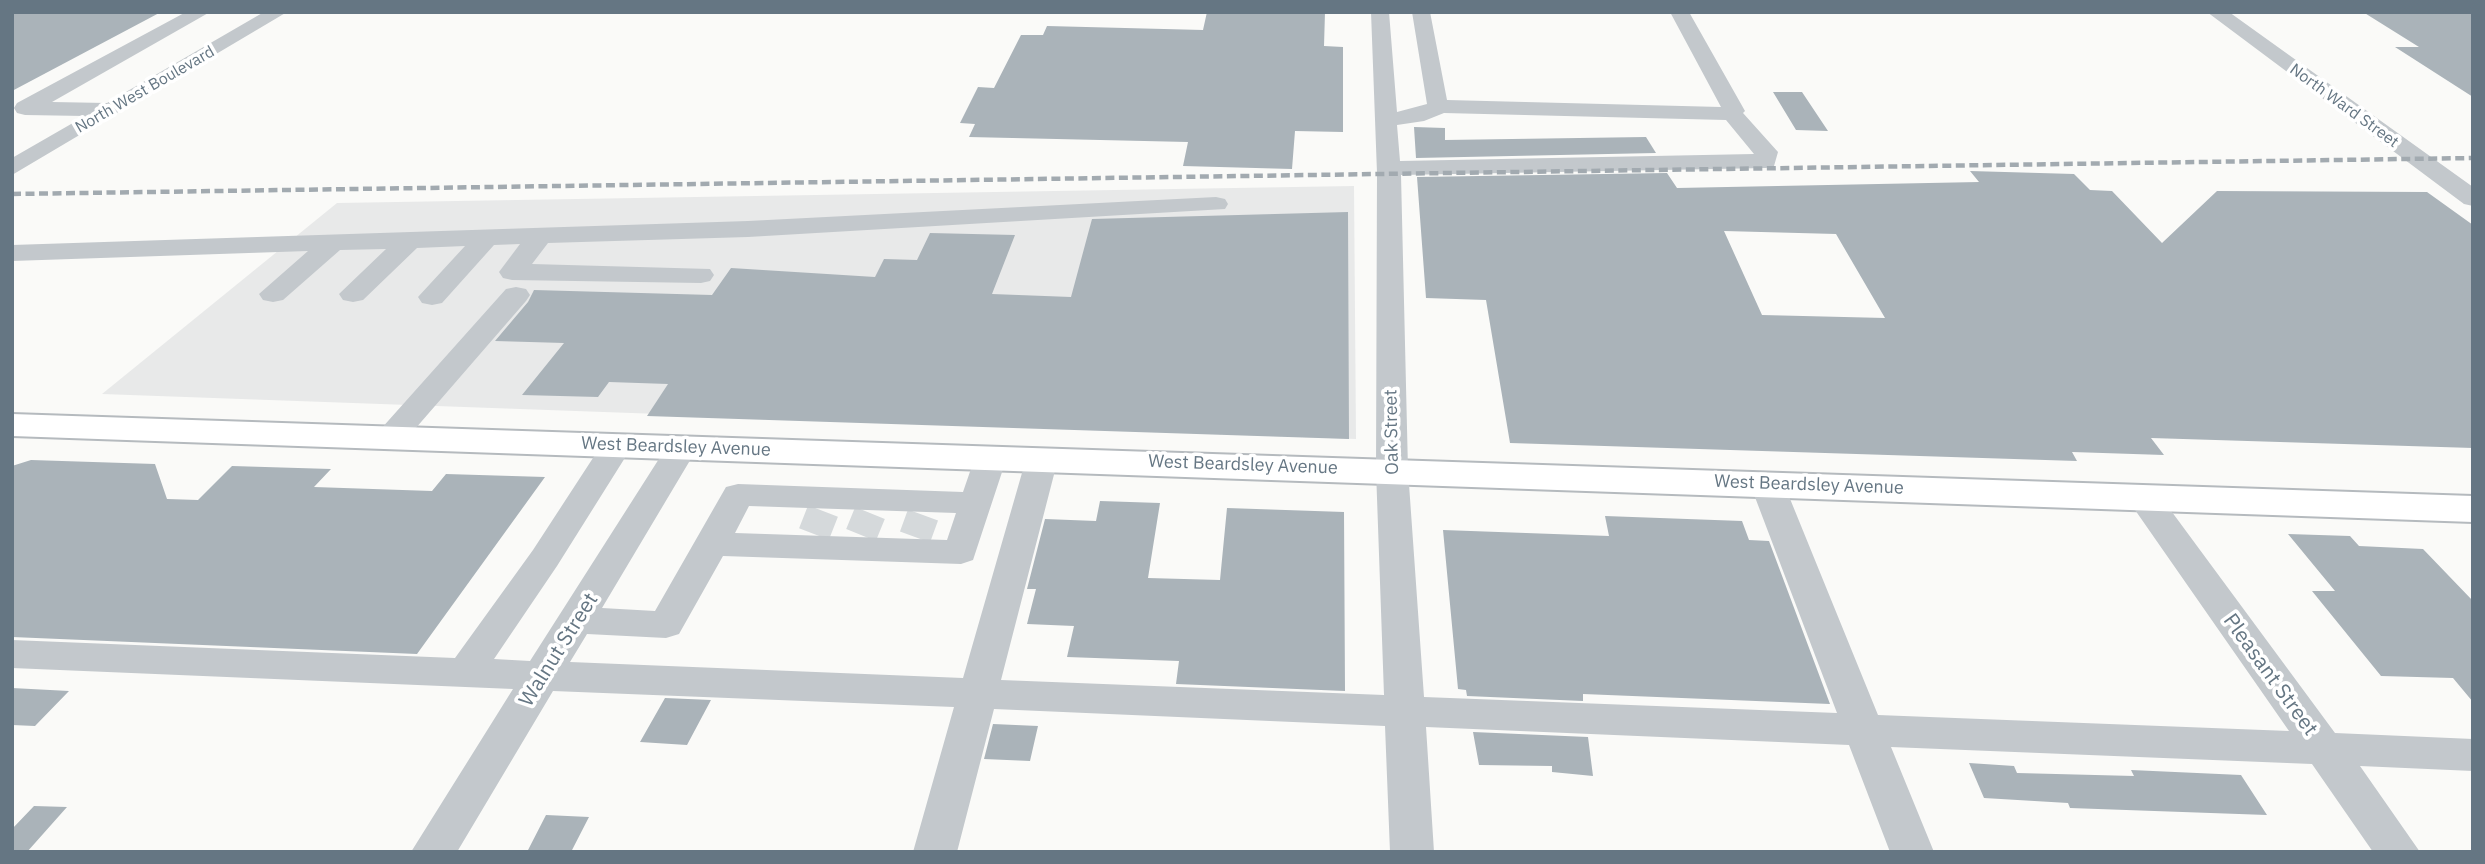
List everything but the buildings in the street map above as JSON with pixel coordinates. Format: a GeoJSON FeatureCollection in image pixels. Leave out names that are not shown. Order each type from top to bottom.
{"type":"FeatureCollection","features":[{"type":"Feature","properties":{"kind":"main road","name":"West Beardsley Avenue"},"geometry":{"type":"LineString","coordinates":[[12,425],[1392,470],[2473,509]]}},
{"type":"Feature","properties":{"kind":"street"},"geometry":{"type":"LineString","coordinates":[[111,110],[25,108],[201,12]]}},
{"type":"Feature","properties":{"kind":"street","name":"North West Boulevard"},"geometry":{"type":"LineString","coordinates":[[12,168],[278,12]]}},
{"type":"Feature","properties":{"kind":"street","name":"Oak Street"},"geometry":{"type":"LineString","coordinates":[[1380,12],[1389,168],[1392,470],[1412,852]]}},
{"type":"Feature","properties":{"kind":"street"},"geometry":{"type":"LineString","coordinates":[[1421,12],[1436,102],[1441,106]]}},
{"type":"Feature","properties":{"kind":"street"},"geometry":{"type":"LineString","coordinates":[[1679,12],[1734,111],[1732,114]]}},
{"type":"Feature","properties":{"kind":"street","name":"North Ward Street"},"geometry":{"type":"LineString","coordinates":[[2216,12],[2473,199]]}},
{"type":"Feature","properties":{"kind":"street"},"geometry":{"type":"LineString","coordinates":[[1386,120],[1416,116],[1441,106],[1732,114],[1766,152],[1766,161],[1759,164],[1389,168]]}},
{"type":"Feature","properties":{"kind":"street"},"geometry":{"type":"LineString","coordinates":[[12,253],[748,229],[1216,204]]}},
{"type":"Feature","properties":{"kind":"street"},"geometry":{"type":"LineString","coordinates":[[541,235],[512,272],[701,275]]}},
{"type":"Feature","properties":{"kind":"street"},"geometry":{"type":"LineString","coordinates":[[432,297],[487,237]]}},
{"type":"Feature","properties":{"kind":"street"},"geometry":{"type":"LineString","coordinates":[[353,294],[410,240]]}},
{"type":"Feature","properties":{"kind":"street"},"geometry":{"type":"LineString","coordinates":[[273,294],[334,242]]}},
{"type":"Feature","properties":{"kind":"street"},"geometry":{"type":"LineString","coordinates":[[391,438],[516,295]]}},
{"type":"Feature","properties":{"kind":"street"},"geometry":{"type":"LineString","coordinates":[[466,671],[545,558],[617,445]]}},
{"type":"Feature","properties":{"kind":"street","name":"Walnut Street"},"geometry":{"type":"LineString","coordinates":[[433,852],[545,674],[682,447]]}},
{"type":"Feature","properties":{"kind":"street"},"geometry":{"type":"LineString","coordinates":[[578,620],[666,625],[738,495],[819,523],[919,526],[961,552],[991,457]]}},
{"type":"Feature","properties":{"kind":"street"},"geometry":{"type":"LineString","coordinates":[[935,852],[1042,459]]}},
{"type":"Feature","properties":{"kind":"street"},"geometry":{"type":"LineString","coordinates":[[1767,484],[1912,852]]}},
{"type":"Feature","properties":{"kind":"street","name":"Pleasant Street"},"geometry":{"type":"LineString","coordinates":[[2143,497],[2398,852]]}},
{"type":"Feature","properties":{"kind":"street"},"geometry":{"type":"LineString","coordinates":[[712,544],[819,523],[919,526],[977,503]]}},
{"type":"Feature","properties":{"kind":"street"},"geometry":{"type":"LineString","coordinates":[[12,654],[2473,755]]}},
{"type":"Feature","properties":{"kind":"shaded area"},"geometry":{"type":"Polygon","coordinates":[[[1354,186],[1356,439],[102,394],[337,203],[1354,186]]]}},
{"type":"Feature","properties":{"kind":"tunnel"},"geometry":{"type":"LineString","coordinates":[[814,534],[823,511]]}},
{"type":"Feature","properties":{"kind":"tunnel"},"geometry":{"type":"LineString","coordinates":[[861,535],[870,513]]}},
{"type":"Feature","properties":{"kind":"tunnel"},"geometry":{"type":"LineString","coordinates":[[915,537],[923,515]]}},
{"type":"Feature","properties":{"kind":"railway"},"geometry":{"type":"LineString","coordinates":[[12,194],[2473,158]]}}]}
